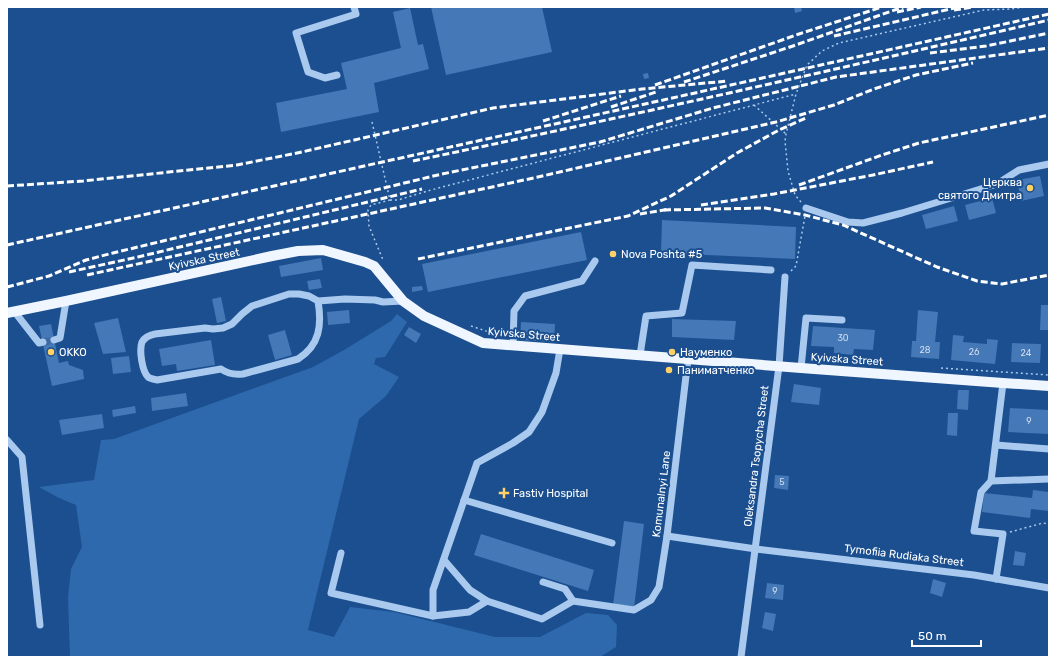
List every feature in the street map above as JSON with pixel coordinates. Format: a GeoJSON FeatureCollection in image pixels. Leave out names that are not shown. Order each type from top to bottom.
{"type":"FeatureCollection","features":[{"type":"Feature","properties":{"kind":"main road","name":"Kyivska Street"},"geometry":{"type":"LineString","coordinates":[[11,312],[298,251],[323,250],[374,266],[403,301],[424,316],[484,343],[1049,386]]}},
{"type":"Feature","properties":{"kind":"street"},"geometry":{"type":"LineString","coordinates":[[337,75],[325,78],[308,72],[296,33],[356,14],[354,7]]}},
{"type":"Feature","properties":{"kind":"street"},"geometry":{"type":"LineString","coordinates":[[806,208],[848,222],[863,223],[902,213],[997,184],[1019,170],[1049,164]]}},
{"type":"Feature","properties":{"kind":"street"},"geometry":{"type":"LineString","coordinates":[[513,346],[514,312],[525,296],[582,281],[595,261]]}},
{"type":"Feature","properties":{"kind":"street"},"geometry":{"type":"LineString","coordinates":[[640,356],[646,316],[682,313],[692,265],[771,270]]}},
{"type":"Feature","properties":{"kind":"street","name":"Oleksandra Tsopycha Street"},"geometry":{"type":"LineString","coordinates":[[742,657],[779,366],[785,277]]}},
{"type":"Feature","properties":{"kind":"street"},"geometry":{"type":"LineString","coordinates":[[318,301],[320,313],[319,333],[311,348],[298,359],[237,375],[221,369],[157,380],[149,378],[143,370],[141,357],[142,343],[148,336],[205,328],[223,328],[232,324],[252,306],[289,294],[309,296],[318,301],[345,299],[375,300],[383,302],[403,301]]}},
{"type":"Feature","properties":{"kind":"street"},"geometry":{"type":"LineString","coordinates":[[54,340],[60,338],[66,301]]}},
{"type":"Feature","properties":{"kind":"street"},"geometry":{"type":"LineString","coordinates":[[11,312],[38,343],[43,342]]}},
{"type":"Feature","properties":{"kind":"street"},"geometry":{"type":"LineString","coordinates":[[801,368],[806,318],[842,320]]}},
{"type":"Feature","properties":{"kind":"street"},"geometry":{"type":"LineString","coordinates":[[433,616],[433,590],[477,462],[513,443],[529,432],[542,412],[556,373],[560,349]]}},
{"type":"Feature","properties":{"kind":"street","name":"Komunalnyi Lane"},"geometry":{"type":"LineString","coordinates":[[573,601],[634,610],[651,600],[659,587],[667,536],[688,359]]}},
{"type":"Feature","properties":{"kind":"street"},"geometry":{"type":"LineString","coordinates":[[996,579],[1003,534],[974,531],[980,492],[991,481],[1004,383]]}},
{"type":"Feature","properties":{"kind":"street"},"geometry":{"type":"LineString","coordinates":[[7,440],[22,457],[40,625]]}},
{"type":"Feature","properties":{"kind":"street"},"geometry":{"type":"LineString","coordinates":[[996,445],[1049,449]]}},
{"type":"Feature","properties":{"kind":"street"},"geometry":{"type":"LineString","coordinates":[[991,481],[1049,479]]}},
{"type":"Feature","properties":{"kind":"street"},"geometry":{"type":"LineString","coordinates":[[464,500],[612,543]]}},
{"type":"Feature","properties":{"kind":"street","name":"Tymofiia Rudiaka Street"},"geometry":{"type":"LineString","coordinates":[[667,536],[756,549],[974,574],[1049,588]]}},
{"type":"Feature","properties":{"kind":"street"},"geometry":{"type":"LineString","coordinates":[[341,553],[331,593],[433,616],[469,612],[487,601]]}},
{"type":"Feature","properties":{"kind":"street"},"geometry":{"type":"LineString","coordinates":[[444,560],[470,590],[487,601],[542,619],[573,601],[565,589],[543,582]]}},
{"type":"Feature","properties":{"kind":"path"},"geometry":{"type":"LineString","coordinates":[[785,277],[796,266],[806,208],[795,195],[788,171],[785,141],[796,94],[807,65],[822,51],[839,43],[984,10],[1025,7]]}},
{"type":"Feature","properties":{"kind":"path"},"geometry":{"type":"LineString","coordinates":[[380,274],[387,272],[369,226],[368,210],[371,204],[398,200],[796,94]]}},
{"type":"Feature","properties":{"kind":"path"},"geometry":{"type":"LineString","coordinates":[[754,105],[786,134]]}},
{"type":"Feature","properties":{"kind":"path"},"geometry":{"type":"LineString","coordinates":[[372,122],[390,200]]}},
{"type":"Feature","properties":{"kind":"path"},"geometry":{"type":"LineString","coordinates":[[471,326],[492,333]]}},
{"type":"Feature","properties":{"kind":"path"},"geometry":{"type":"LineString","coordinates":[[938,368],[1049,375]]}},
{"type":"Feature","properties":{"kind":"path"},"geometry":{"type":"LineString","coordinates":[[1003,534],[1043,523],[1049,524]]}},
{"type":"Feature","properties":{"kind":"shaded area"},"geometry":{"type":"Polygon","coordinates":[[[397,314],[407,322],[385,357],[376,358],[374,364],[399,377],[386,396],[359,419],[308,630],[334,637],[350,607],[394,612],[495,637],[540,637],[586,613],[608,615],[617,625],[616,647],[600,657],[70,657],[68,597],[71,569],[82,547],[76,505],[39,487],[94,480],[101,440],[114,439],[313,367],[391,321],[397,314]]]}},
{"type":"Feature","properties":{"kind":"building"},"geometry":{"type":"Polygon","coordinates":[[[431,7],[542,7],[552,52],[446,75],[431,7]]]}},
{"type":"Feature","properties":{"kind":"building"},"geometry":{"type":"Polygon","coordinates":[[[794,7],[801,7],[802,11],[795,13],[794,7]]]}},
{"type":"Feature","properties":{"kind":"building"},"geometry":{"type":"Polygon","coordinates":[[[410,8],[418,45],[423,44],[429,69],[374,83],[379,112],[281,132],[276,103],[347,89],[341,63],[401,48],[393,12],[410,8]]]}},
{"type":"Feature","properties":{"kind":"building"},"geometry":{"type":"Polygon","coordinates":[[[648,73],[649,78],[644,79],[643,74],[648,73]]]}},
{"type":"Feature","properties":{"kind":"building","name":"Церква святого Дмитра"},"geometry":{"type":"Polygon","coordinates":[[[1040,176],[1044,196],[1021,201],[1017,180],[1040,176]]]}},
{"type":"Feature","properties":{"kind":"building"},"geometry":{"type":"Polygon","coordinates":[[[992,198],[996,213],[969,220],[965,205],[992,198]]]}},
{"type":"Feature","properties":{"kind":"building"},"geometry":{"type":"Polygon","coordinates":[[[954,206],[958,221],[926,229],[922,215],[954,206]]]}},
{"type":"Feature","properties":{"kind":"building"},"geometry":{"type":"Polygon","coordinates":[[[662,220],[796,227],[795,259],[661,253],[662,220]]]}},
{"type":"Feature","properties":{"kind":"building"},"geometry":{"type":"Polygon","coordinates":[[[581,232],[587,260],[428,292],[422,264],[581,232]]]}},
{"type":"Feature","properties":{"kind":"building"},"geometry":{"type":"Polygon","coordinates":[[[321,258],[323,270],[281,277],[279,266],[321,258]]]}},
{"type":"Feature","properties":{"kind":"building"},"geometry":{"type":"Polygon","coordinates":[[[320,279],[322,288],[309,290],[307,281],[320,279]]]}},
{"type":"Feature","properties":{"kind":"building"},"geometry":{"type":"Polygon","coordinates":[[[422,286],[423,290],[412,292],[412,287],[422,286]]]}},
{"type":"Feature","properties":{"kind":"building"},"geometry":{"type":"Polygon","coordinates":[[[221,297],[226,321],[217,323],[212,299],[221,297]]]}},
{"type":"Feature","properties":{"kind":"building"},"geometry":{"type":"Polygon","coordinates":[[[1041,305],[1049,305],[1049,330],[1040,330],[1041,305]]]}},
{"type":"Feature","properties":{"kind":"building"},"geometry":{"type":"Polygon","coordinates":[[[349,310],[350,323],[328,325],[327,312],[349,310]]]}},
{"type":"Feature","properties":{"kind":"building"},"geometry":{"type":"Polygon","coordinates":[[[918,310],[938,312],[935,342],[940,342],[939,359],[911,357],[912,341],[916,341],[918,310]]]}},
{"type":"Feature","properties":{"kind":"building"},"geometry":{"type":"Polygon","coordinates":[[[118,318],[126,352],[103,354],[94,323],[118,318]]]}},
{"type":"Feature","properties":{"kind":"building"},"geometry":{"type":"Polygon","coordinates":[[[672,319],[736,321],[734,340],[672,337],[672,319]]]}},
{"type":"Feature","properties":{"kind":"building"},"geometry":{"type":"Polygon","coordinates":[[[521,322],[555,324],[554,342],[520,340],[521,322]]]}},
{"type":"Feature","properties":{"kind":"building","name":"OKKO"},"geometry":{"type":"Polygon","coordinates":[[[51,324],[59,363],[68,361],[69,365],[83,370],[84,379],[52,386],[39,326],[51,324]]]}},
{"type":"Feature","properties":{"kind":"building"},"geometry":{"type":"Polygon","coordinates":[[[813,326],[875,330],[873,350],[854,349],[853,355],[834,353],[834,347],[811,346],[813,326]]]}},
{"type":"Feature","properties":{"kind":"building"},"geometry":{"type":"Polygon","coordinates":[[[409,327],[421,334],[416,343],[404,335],[409,327]]]}},
{"type":"Feature","properties":{"kind":"building"},"geometry":{"type":"Polygon","coordinates":[[[285,330],[292,355],[275,360],[268,335],[285,330]]]}},
{"type":"Feature","properties":{"kind":"building"},"geometry":{"type":"Polygon","coordinates":[[[953,335],[964,336],[963,342],[987,344],[987,339],[998,340],[995,364],[951,360],[953,335]]]}},
{"type":"Feature","properties":{"kind":"building"},"geometry":{"type":"Polygon","coordinates":[[[211,340],[215,365],[177,371],[176,364],[162,366],[159,349],[211,340]]]}},
{"type":"Feature","properties":{"kind":"building"},"geometry":{"type":"Polygon","coordinates":[[[1012,343],[1041,344],[1040,363],[1011,362],[1012,343]]]}},
{"type":"Feature","properties":{"kind":"building"},"geometry":{"type":"Polygon","coordinates":[[[129,356],[131,372],[113,374],[111,358],[129,356]]]}},
{"type":"Feature","properties":{"kind":"building"},"geometry":{"type":"Polygon","coordinates":[[[794,384],[821,388],[819,405],[791,402],[794,384]]]}},
{"type":"Feature","properties":{"kind":"building"},"geometry":{"type":"Polygon","coordinates":[[[958,390],[969,390],[968,410],[957,409],[958,390]]]}},
{"type":"Feature","properties":{"kind":"building"},"geometry":{"type":"Polygon","coordinates":[[[186,393],[188,406],[152,411],[151,398],[186,393]]]}},
{"type":"Feature","properties":{"kind":"building"},"geometry":{"type":"Polygon","coordinates":[[[135,406],[136,413],[113,417],[112,410],[135,406]]]}},
{"type":"Feature","properties":{"kind":"building"},"geometry":{"type":"Polygon","coordinates":[[[1010,408],[1049,410],[1049,434],[1008,432],[1010,408]]]}},
{"type":"Feature","properties":{"kind":"building"},"geometry":{"type":"Polygon","coordinates":[[[948,413],[958,413],[957,436],[947,435],[948,413]]]}},
{"type":"Feature","properties":{"kind":"building"},"geometry":{"type":"Polygon","coordinates":[[[102,414],[104,428],[62,435],[59,420],[102,414]]]}},
{"type":"Feature","properties":{"kind":"building"},"geometry":{"type":"Polygon","coordinates":[[[775,475],[789,476],[788,490],[774,488],[775,475]]]}},
{"type":"Feature","properties":{"kind":"building"},"geometry":{"type":"Polygon","coordinates":[[[1033,490],[1049,492],[1049,511],[1031,509],[1030,518],[982,512],[984,493],[1032,498],[1033,490]]]}},
{"type":"Feature","properties":{"kind":"building"},"geometry":{"type":"Polygon","coordinates":[[[624,521],[644,524],[634,608],[613,605],[624,521]]]}},
{"type":"Feature","properties":{"kind":"building"},"geometry":{"type":"Polygon","coordinates":[[[481,534],[594,570],[588,591],[474,555],[481,534]]]}},
{"type":"Feature","properties":{"kind":"building"},"geometry":{"type":"Polygon","coordinates":[[[1015,551],[1026,553],[1024,566],[1013,565],[1015,551]]]}},
{"type":"Feature","properties":{"kind":"building"},"geometry":{"type":"Polygon","coordinates":[[[933,579],[946,583],[942,597],[930,593],[933,579]]]}},
{"type":"Feature","properties":{"kind":"building"},"geometry":{"type":"Polygon","coordinates":[[[767,583],[784,585],[783,600],[765,598],[767,583]]]}},
{"type":"Feature","properties":{"kind":"building"},"geometry":{"type":"Polygon","coordinates":[[[765,612],[776,614],[773,631],[762,628],[765,612]]]}},
{"type":"Feature","properties":{"kind":"tunnel"},"geometry":{"type":"LineString","coordinates":[[43,342],[54,340]]}},
{"type":"Feature","properties":{"kind":"railway"},"geometry":{"type":"LineString","coordinates":[[655,85],[799,34],[882,7]]}},
{"type":"Feature","properties":{"kind":"railway"},"geometry":{"type":"LineString","coordinates":[[684,82],[793,46],[903,7]]}},
{"type":"Feature","properties":{"kind":"railway"},"geometry":{"type":"LineString","coordinates":[[897,12],[921,7]]}},
{"type":"Feature","properties":{"kind":"railway"},"geometry":{"type":"LineString","coordinates":[[834,36],[959,7]]}},
{"type":"Feature","properties":{"kind":"railway"},"geometry":{"type":"LineString","coordinates":[[954,10],[973,7]]}},
{"type":"Feature","properties":{"kind":"railway"},"geometry":{"type":"LineString","coordinates":[[7,245],[1049,14]]}},
{"type":"Feature","properties":{"kind":"railway"},"geometry":{"type":"LineString","coordinates":[[413,161],[891,57],[1049,20]]}},
{"type":"Feature","properties":{"kind":"railway"},"geometry":{"type":"LineString","coordinates":[[930,53],[986,46],[1049,33]]}},
{"type":"Feature","properties":{"kind":"railway"},"geometry":{"type":"LineString","coordinates":[[7,287],[49,276],[86,260],[113,253],[442,174],[600,142],[713,108],[836,77],[1049,48]]}},
{"type":"Feature","properties":{"kind":"railway"},"geometry":{"type":"LineString","coordinates":[[87,275],[538,177],[776,122],[834,105],[874,89],[916,75],[973,63]]}},
{"type":"Feature","properties":{"kind":"railway"},"geometry":{"type":"LineString","coordinates":[[7,186],[83,181],[237,165],[302,152],[493,108],[642,89],[728,81]]}},
{"type":"Feature","properties":{"kind":"railway"},"geometry":{"type":"LineString","coordinates":[[611,107],[656,92]]}},
{"type":"Feature","properties":{"kind":"railway"},"geometry":{"type":"LineString","coordinates":[[543,121],[621,96]]}},
{"type":"Feature","properties":{"kind":"railway"},"geometry":{"type":"LineString","coordinates":[[799,185],[919,143],[1049,115]]}},
{"type":"Feature","properties":{"kind":"railway"},"geometry":{"type":"LineString","coordinates":[[418,259],[628,216],[671,196],[737,153],[779,130],[806,118]]}},
{"type":"Feature","properties":{"kind":"railway"},"geometry":{"type":"LineString","coordinates":[[701,205],[774,194],[933,162]]}},
{"type":"Feature","properties":{"kind":"railway"},"geometry":{"type":"LineString","coordinates":[[69,272],[422,189]]}},
{"type":"Feature","properties":{"kind":"railway"},"geometry":{"type":"LineString","coordinates":[[664,210],[765,208],[805,215],[843,225],[937,267],[977,281],[1002,284],[1049,275]]}},
{"type":"Feature","properties":{"kind":"railway"},"geometry":{"type":"LineString","coordinates":[[640,214],[670,209]]}},
{"type":"Feature","properties":{"kind":"place","name":"Церква святого Дмитра"},"geometry":{"type":"Point","coordinates":[1030,188]}},
{"type":"Feature","properties":{"kind":"place","name":"Nova Poshta #5"},"geometry":{"type":"Point","coordinates":[613,254]}},
{"type":"Feature","properties":{"kind":"place","name":"OKKO"},"geometry":{"type":"Point","coordinates":[51,352]}},
{"type":"Feature","properties":{"kind":"place","name":"Науменко"},"geometry":{"type":"Point","coordinates":[672,352]}},
{"type":"Feature","properties":{"kind":"place","name":"Паниматченко"},"geometry":{"type":"Point","coordinates":[669,370]}},
{"type":"Feature","properties":{"kind":"place","name":"Fastiv Hospital"},"geometry":{"type":"Point","coordinates":[504,493]}}]}
